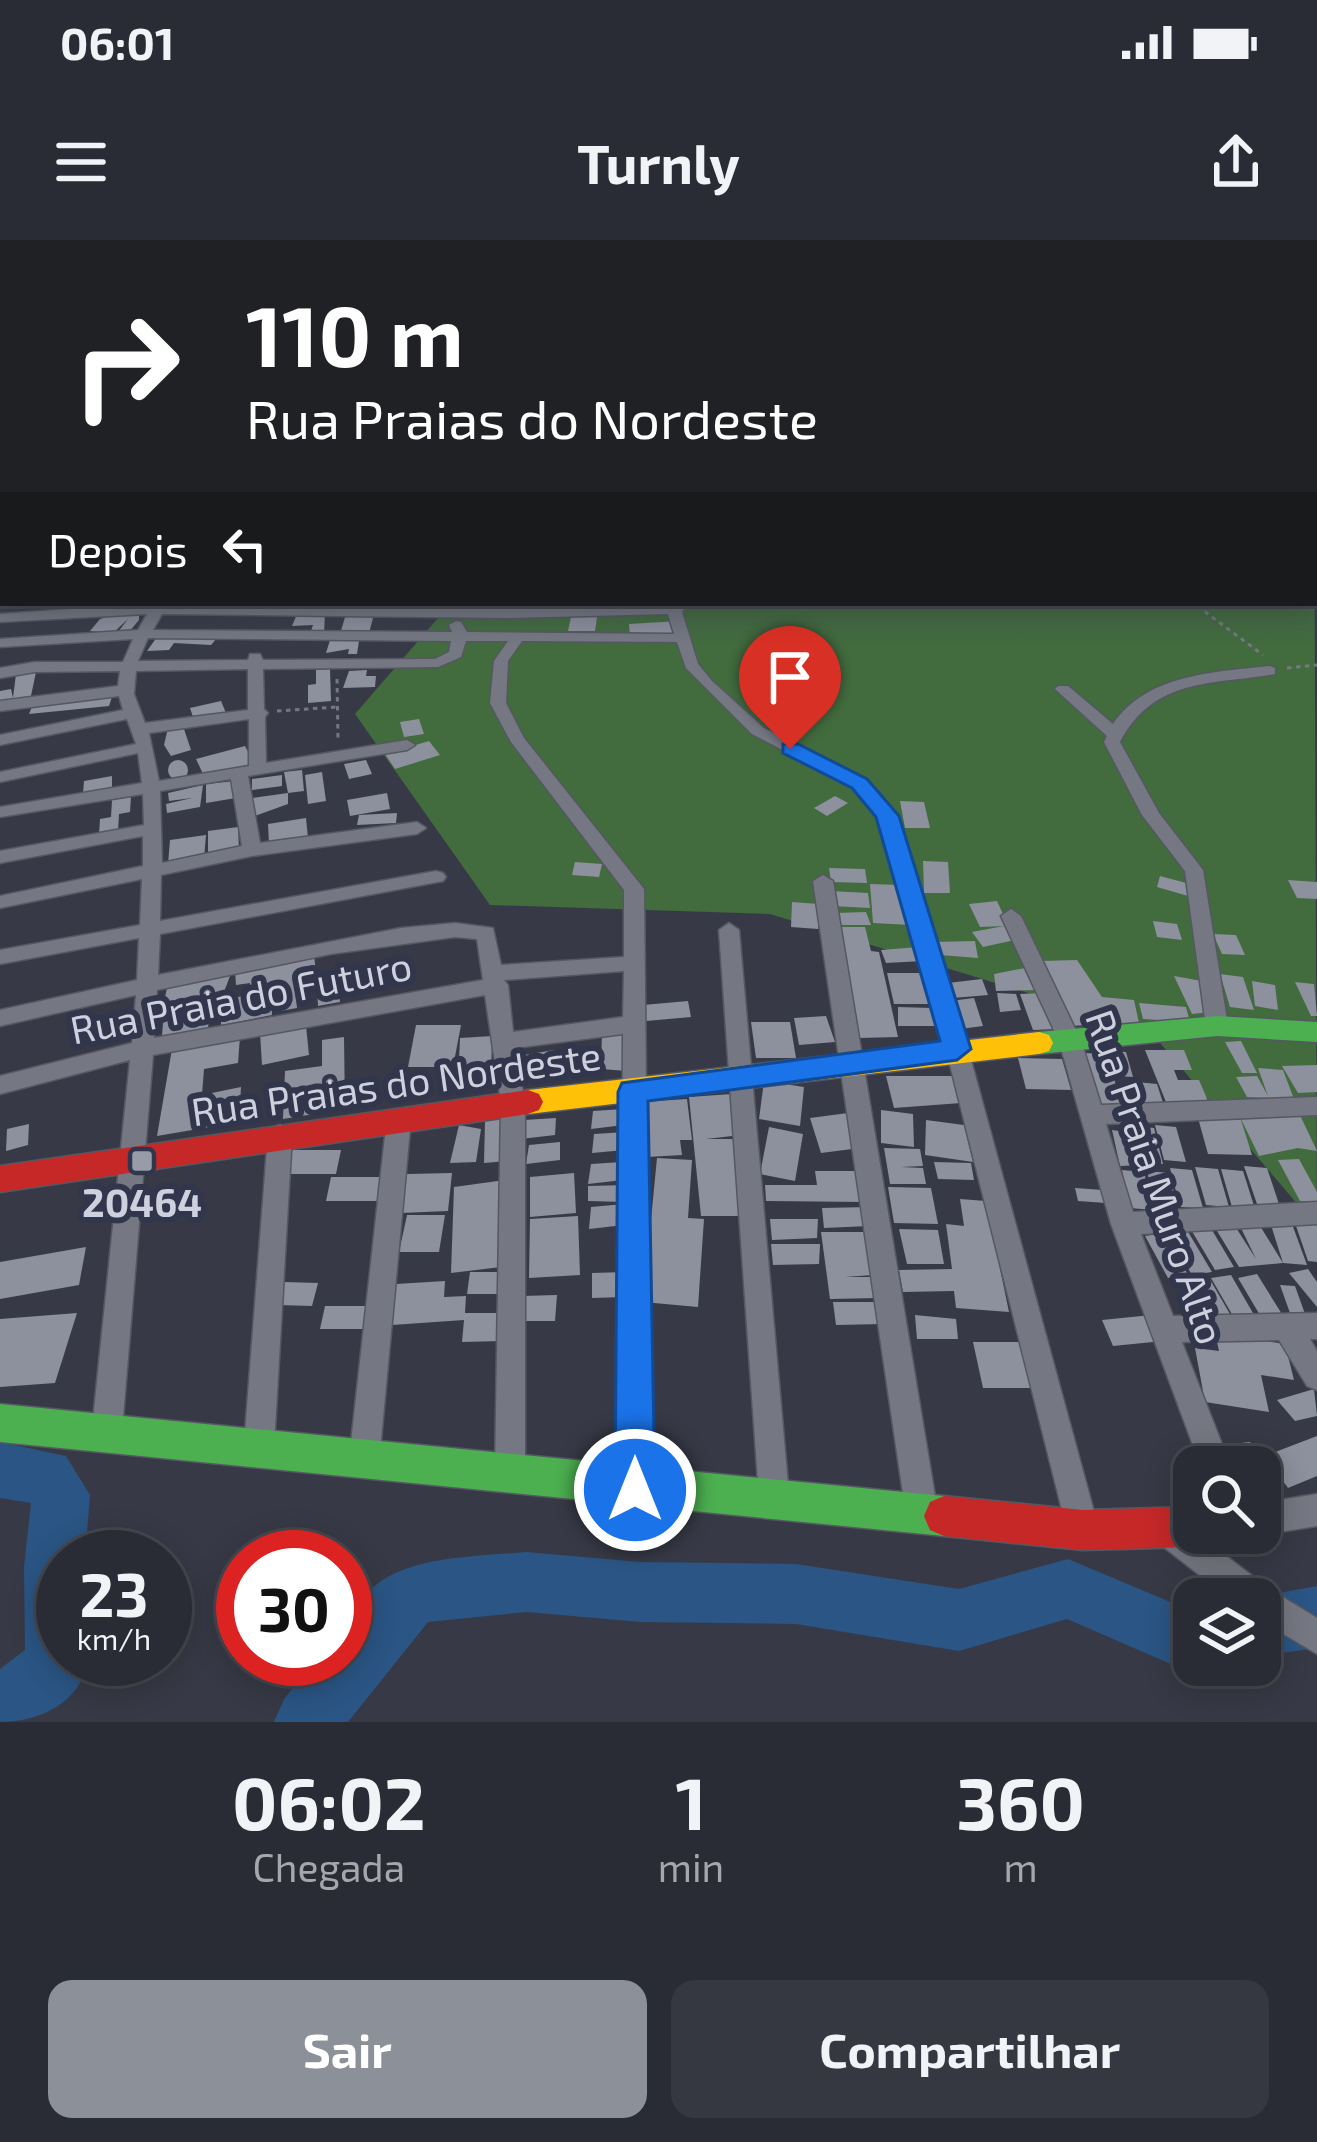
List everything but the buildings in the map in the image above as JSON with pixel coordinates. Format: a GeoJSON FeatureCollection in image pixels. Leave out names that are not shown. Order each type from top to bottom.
{"type":"FeatureCollection","features":[{"type":"Feature","properties":{"kind":"street"},"geometry":{"type":"LineString","coordinates":[[0,619],[148,606]]}},
{"type":"Feature","properties":{"kind":"street"},"geometry":{"type":"LineString","coordinates":[[107,1430],[130,1162],[145,1048],[143,984],[152,872],[149,790],[139,729],[126,690],[128,666],[159,606]]}},
{"type":"Feature","properties":{"kind":"street"},"geometry":{"type":"LineString","coordinates":[[304,606],[674,606],[691,665],[758,731],[830,765],[878,800],[957,1049],[1083,1530]]}},
{"type":"Feature","properties":{"kind":"street"},"geometry":{"type":"LineString","coordinates":[[0,674],[34,667],[337,668],[446,661],[456,654],[460,633],[448,607]]}},
{"type":"Feature","properties":{"kind":"street"},"geometry":{"type":"LineString","coordinates":[[0,643],[144,634],[683,638]]}},
{"type":"Feature","properties":{"kind":"street"},"geometry":{"type":"LineString","coordinates":[[519,634],[501,662],[498,703],[517,739],[634,889],[635,1490]]}},
{"type":"Feature","properties":{"kind":"street"},"geometry":{"type":"LineString","coordinates":[[252,850],[248,772],[260,712],[254,636]]}},
{"type":"Feature","properties":{"kind":"street"},"geometry":{"type":"LineString","coordinates":[[1217,1026],[1193,870],[1151,815],[1112,751],[1115,734],[1144,701],[1174,685],[1276,670]]}},
{"type":"Feature","properties":{"kind":"street"},"geometry":{"type":"LineString","coordinates":[[1063,689],[1115,734]]}},
{"type":"Feature","properties":{"kind":"street"},"geometry":{"type":"LineString","coordinates":[[0,706],[126,690]]}},
{"type":"Feature","properties":{"kind":"street"},"geometry":{"type":"LineString","coordinates":[[0,740],[139,729],[260,712]]}},
{"type":"Feature","properties":{"kind":"street"},"geometry":{"type":"LineString","coordinates":[[0,777],[139,729]]}},
{"type":"Feature","properties":{"kind":"street"},"geometry":{"type":"LineString","coordinates":[[0,812],[407,745]]}},
{"type":"Feature","properties":{"kind":"street"},"geometry":{"type":"LineString","coordinates":[[0,902],[252,850],[417,828]]}},
{"type":"Feature","properties":{"kind":"street"},"geometry":{"type":"LineString","coordinates":[[0,857],[152,829]]}},
{"type":"Feature","properties":{"kind":"street"},"geometry":{"type":"LineString","coordinates":[[0,957],[436,877]]}},
{"type":"Feature","properties":{"kind":"street"},"geometry":{"type":"LineString","coordinates":[[823,880],[922,1514]]}},
{"type":"Feature","properties":{"kind":"street","name":"Rua Praia Muro Alto"},"geometry":{"type":"LineString","coordinates":[[1011,916],[1070,1041],[1124,1224],[1208,1446]]}},
{"type":"Feature","properties":{"kind":"street"},"geometry":{"type":"LineString","coordinates":[[0,1018],[143,984],[386,939],[481,930],[495,979],[513,1103],[510,1472]]}},
{"type":"Feature","properties":{"kind":"street"},"geometry":{"type":"LineString","coordinates":[[729,930],[775,1496]]}},
{"type":"Feature","properties":{"kind":"street","name":"Rua Praia do Futuro"},"geometry":{"type":"LineString","coordinates":[[0,1085],[145,1048],[495,979],[635,963]]}},
{"type":"Feature","properties":{"kind":"street"},"geometry":{"type":"LineString","coordinates":[[505,1041],[635,1024]]}},
{"type":"Feature","properties":{"kind":"street","name":"Rua Praias do Nordeste"},"geometry":{"type":"LineString","coordinates":[[0,1179],[399,1118],[633,1092],[853,1060],[1217,1026],[1317,1032]]}},
{"type":"Feature","properties":{"kind":"street"},"geometry":{"type":"LineString","coordinates":[[1095,1115],[1317,1106]]}},
{"type":"Feature","properties":{"kind":"street"},"geometry":{"type":"LineString","coordinates":[[364,1461],[399,1118]]}},
{"type":"Feature","properties":{"kind":"street"},"geometry":{"type":"LineString","coordinates":[[259,1446],[280,1135]]}},
{"type":"Feature","properties":{"kind":"street"},"geometry":{"type":"LineString","coordinates":[[1124,1224],[1317,1213]]}},
{"type":"Feature","properties":{"kind":"street"},"geometry":{"type":"LineString","coordinates":[[1166,1329],[1317,1326]]}},
{"type":"Feature","properties":{"kind":"street"},"geometry":{"type":"LineString","coordinates":[[1287,1328],[1317,1376]]}},
{"type":"Feature","properties":{"kind":"street"},"geometry":{"type":"LineString","coordinates":[[0,1423],[510,1472],[635,1490],[775,1496],[1083,1530],[1173,1528]]}},
{"type":"Feature","properties":{"kind":"street"},"geometry":{"type":"LineString","coordinates":[[1281,1516],[1317,1510]]}},
{"type":"Feature","properties":{"kind":"street"},"geometry":{"type":"LineString","coordinates":[[1207,1554],[1232,1578]]}},
{"type":"Feature","properties":{"kind":"street"},"geometry":{"type":"LineString","coordinates":[[1281,1614],[1317,1636]]}},
{"type":"Feature","properties":{"kind":"path"},"geometry":{"type":"LineString","coordinates":[[1203,606],[1276,670],[1317,665]]}},
{"type":"Feature","properties":{"kind":"path"},"geometry":{"type":"LineString","coordinates":[[337,668],[338,756]]}},
{"type":"Feature","properties":{"kind":"path"},"geometry":{"type":"LineString","coordinates":[[260,712],[338,706]]}},
{"type":"Feature","properties":{"kind":"green space"},"geometry":{"type":"Polygon","coordinates":[[[448,606],[1315,606],[1317,1227],[1149,1030],[770,914],[490,905],[355,714],[448,606]]]}},
{"type":"Feature","properties":{"kind":"waterway"},"geometry":{"type":"LineString","coordinates":[[0,1470],[46,1476],[61,1495],[54,1567],[57,1665],[0,1710]]}},
{"type":"Feature","properties":{"kind":"waterway"},"geometry":{"type":"LineString","coordinates":[[307,1722],[412,1593],[526,1582],[641,1592],[796,1594],[959,1620],[1068,1589],[1173,1634]]}},
{"type":"Feature","properties":{"kind":"waterway"},"geometry":{"type":"LineString","coordinates":[[1281,1622],[1317,1617]]}},
{"type":"Feature","properties":{"kind":"traffic: fast"},"geometry":{"type":"LineString","coordinates":[[1039,1043],[1217,1026],[1317,1032]]}},
{"type":"Feature","properties":{"kind":"traffic: fast"},"geometry":{"type":"LineString","coordinates":[[0,1423],[944,1516]]}},
{"type":"Feature","properties":{"kind":"traffic: slow"},"geometry":{"type":"LineString","coordinates":[[528,1102],[1039,1043]]}},
{"type":"Feature","properties":{"kind":"traffic: jam"},"geometry":{"type":"LineString","coordinates":[[0,1179],[528,1102]]}},
{"type":"Feature","properties":{"kind":"traffic: jam"},"geometry":{"type":"LineString","coordinates":[[944,1516],[1083,1530],[1173,1528]]}},
{"type":"Feature","properties":{"kind":"place","name":"20464"},"geometry":{"type":"Point","coordinates":[142,1161]}},
{"type":"Feature","properties":{"kind":"route"},"geometry":{"type":"LineString","coordinates":[[635,1490],[633,1092],[957,1049],[887,816],[860,783],[790,749]]}}]}
